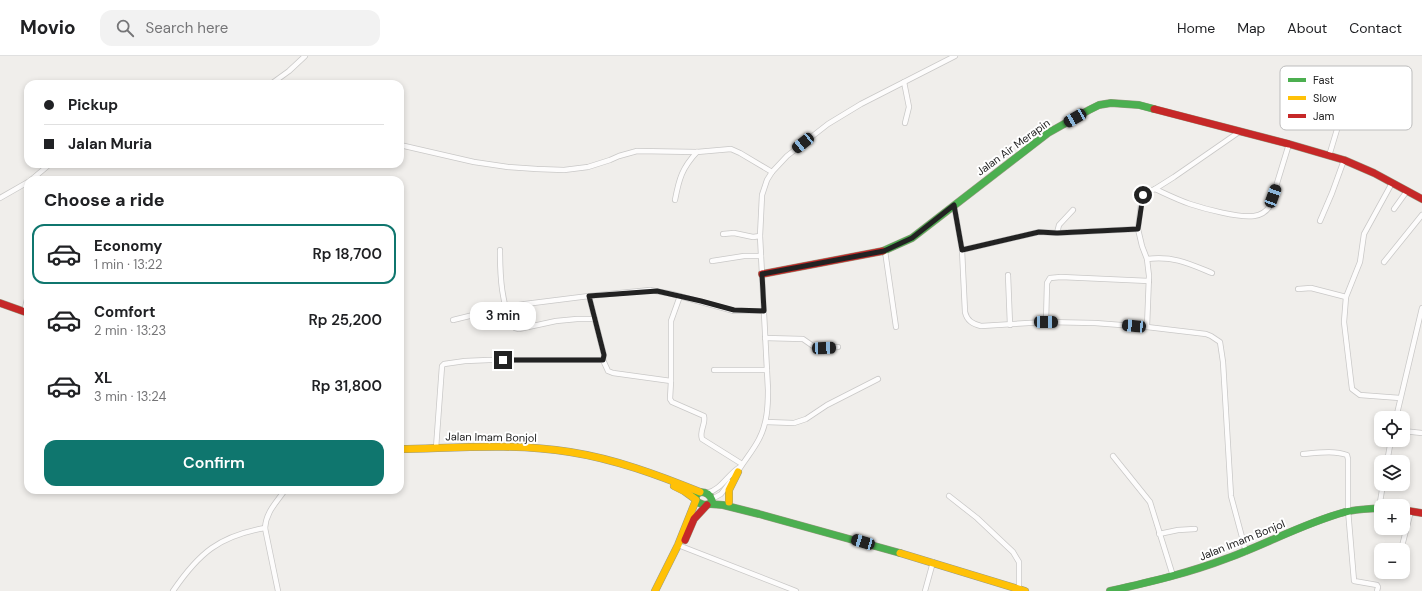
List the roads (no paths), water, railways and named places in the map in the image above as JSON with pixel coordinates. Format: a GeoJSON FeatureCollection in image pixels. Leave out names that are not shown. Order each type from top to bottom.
{"type":"FeatureCollection","features":[{"type":"Feature","properties":{"kind":"main road","name":"Jalan Air Merapin"},"geometry":{"type":"LineString","coordinates":[[762,274],[884,251],[912,238],[1048,133],[1099,105],[1111,103],[1139,105],[1289,144],[1344,160],[1355,164],[1422,199]]}},
{"type":"Feature","properties":{"kind":"main road"},"geometry":{"type":"LineString","coordinates":[[0,303],[24,312]]}},
{"type":"Feature","properties":{"kind":"main road","name":"Jalan Imam Bonjol"},"geometry":{"type":"LineString","coordinates":[[404,449],[520,446],[570,452],[608,460],[652,473],[703,492]]}},
{"type":"Feature","properties":{"kind":"main road"},"geometry":{"type":"LineString","coordinates":[[729,502],[729,491],[740,468]]}},
{"type":"Feature","properties":{"kind":"main road","name":"Jalan Imam Bonjol"},"geometry":{"type":"LineString","coordinates":[[652,473],[684,491],[699,503],[710,502]]}},
{"type":"Feature","properties":{"kind":"main road"},"geometry":{"type":"LineString","coordinates":[[655,591],[680,546],[694,519],[710,502],[711,496],[703,492],[696,494],[680,546],[660,591]]}},
{"type":"Feature","properties":{"kind":"main road"},"geometry":{"type":"LineString","coordinates":[[710,502],[729,502],[750,508],[759,514]]}},
{"type":"Feature","properties":{"kind":"main road"},"geometry":{"type":"LineString","coordinates":[[710,502],[933,562],[1022,590]]}},
{"type":"Feature","properties":{"kind":"main road","name":"Jalan Imam Bonjol"},"geometry":{"type":"LineString","coordinates":[[1110,591],[1140,587],[1246,552],[1317,520],[1348,510],[1374,508]]}},
{"type":"Feature","properties":{"kind":"main road"},"geometry":{"type":"LineString","coordinates":[[1411,511],[1422,513]]}},
{"type":"Feature","properties":{"kind":"street"},"geometry":{"type":"LineString","coordinates":[[277,80],[305,56]]}},
{"type":"Feature","properties":{"kind":"street"},"geometry":{"type":"LineString","coordinates":[[710,502],[721,494],[740,468],[759,440],[766,422],[768,403],[760,213],[764,188],[772,172],[787,156],[819,130],[861,104],[955,56]]}},
{"type":"Feature","properties":{"kind":"street"},"geometry":{"type":"LineString","coordinates":[[904,82],[909,108],[905,122]]}},
{"type":"Feature","properties":{"kind":"street"},"geometry":{"type":"LineString","coordinates":[[1329,156],[1337,130]]}},
{"type":"Feature","properties":{"kind":"street"},"geometry":{"type":"LineString","coordinates":[[1147,327],[1149,281],[1147,259],[1138,229],[1142,196],[1174,177],[1240,132]]}},
{"type":"Feature","properties":{"kind":"street"},"geometry":{"type":"LineString","coordinates":[[1155,189],[1178,200],[1202,207],[1241,215],[1258,215],[1267,211],[1270,206],[1289,144]]}},
{"type":"Feature","properties":{"kind":"street"},"geometry":{"type":"LineString","coordinates":[[404,147],[474,162],[508,167],[564,170],[588,167],[637,151],[697,152],[727,149],[736,150],[772,172]]}},
{"type":"Feature","properties":{"kind":"street"},"geometry":{"type":"LineString","coordinates":[[675,200],[682,171],[688,161],[697,152]]}},
{"type":"Feature","properties":{"kind":"street"},"geometry":{"type":"LineString","coordinates":[[1320,221],[1344,160]]}},
{"type":"Feature","properties":{"kind":"street"},"geometry":{"type":"LineString","coordinates":[[36,176],[45,168]]}},
{"type":"Feature","properties":{"kind":"street"},"geometry":{"type":"LineString","coordinates":[[1392,183],[1364,234],[1360,262],[1346,297],[1344,322],[1352,389],[1360,395],[1400,398]]}},
{"type":"Feature","properties":{"kind":"street"},"geometry":{"type":"LineString","coordinates":[[0,198],[24,184]]}},
{"type":"Feature","properties":{"kind":"street"},"geometry":{"type":"LineString","coordinates":[[1394,209],[1407,191]]}},
{"type":"Feature","properties":{"kind":"street"},"geometry":{"type":"LineString","coordinates":[[954,205],[962,250],[964,308],[968,319],[975,324],[981,326],[1046,322],[1095,323],[1206,334],[1216,338],[1220,342],[1223,362],[1231,496],[1246,552]]}},
{"type":"Feature","properties":{"kind":"street"},"geometry":{"type":"LineString","coordinates":[[1057,233],[1059,225],[1072,210]]}},
{"type":"Feature","properties":{"kind":"street"},"geometry":{"type":"LineString","coordinates":[[1384,262],[1422,215]]}},
{"type":"Feature","properties":{"kind":"street"},"geometry":{"type":"LineString","coordinates":[[962,250],[1039,232],[1057,233],[1138,229]]}},
{"type":"Feature","properties":{"kind":"street"},"geometry":{"type":"LineString","coordinates":[[723,234],[753,237],[760,236]]}},
{"type":"Feature","properties":{"kind":"street"},"geometry":{"type":"LineString","coordinates":[[500,250],[501,278],[506,307],[514,327],[519,329],[556,321],[595,319]]}},
{"type":"Feature","properties":{"kind":"street"},"geometry":{"type":"LineString","coordinates":[[884,251],[896,326]]}},
{"type":"Feature","properties":{"kind":"street"},"geometry":{"type":"LineString","coordinates":[[712,261],[744,256],[761,256]]}},
{"type":"Feature","properties":{"kind":"street"},"geometry":{"type":"LineString","coordinates":[[1147,259],[1176,259],[1212,272]]}},
{"type":"Feature","properties":{"kind":"street"},"geometry":{"type":"LineString","coordinates":[[1008,275],[1010,325]]}},
{"type":"Feature","properties":{"kind":"street"},"geometry":{"type":"LineString","coordinates":[[1046,322],[1047,283],[1050,278],[1061,277],[1149,281]]}},
{"type":"Feature","properties":{"kind":"street"},"geometry":{"type":"LineString","coordinates":[[1298,289],[1311,288],[1346,297]]}},
{"type":"Feature","properties":{"kind":"street"},"geometry":{"type":"LineString","coordinates":[[454,320],[506,307],[650,290],[663,291],[734,310],[764,311]]}},
{"type":"Feature","properties":{"kind":"street"},"geometry":{"type":"LineString","coordinates":[[589,296],[606,368],[613,373],[671,381]]}},
{"type":"Feature","properties":{"kind":"street"},"geometry":{"type":"LineString","coordinates":[[680,296],[671,320],[670,399],[672,402],[702,414],[705,417],[701,434],[702,439],[740,468]]}},
{"type":"Feature","properties":{"kind":"street"},"geometry":{"type":"LineString","coordinates":[[1397,411],[1422,308]]}},
{"type":"Feature","properties":{"kind":"street"},"geometry":{"type":"LineString","coordinates":[[765,338],[803,339],[813,346],[824,348],[838,347]]}},
{"type":"Feature","properties":{"kind":"street"},"geometry":{"type":"LineString","coordinates":[[436,448],[442,366],[444,364],[489,360],[603,360]]}},
{"type":"Feature","properties":{"kind":"street"},"geometry":{"type":"LineString","coordinates":[[714,370],[766,370]]}},
{"type":"Feature","properties":{"kind":"street"},"geometry":{"type":"LineString","coordinates":[[766,422],[794,423],[806,420],[827,405],[878,379]]}},
{"type":"Feature","properties":{"kind":"street"},"geometry":{"type":"LineString","coordinates":[[1410,432],[1422,433]]}},
{"type":"Feature","properties":{"kind":"street"},"geometry":{"type":"LineString","coordinates":[[1303,454],[1324,452],[1347,455],[1348,510],[1354,581],[1377,585],[1378,591]]}},
{"type":"Feature","properties":{"kind":"street"},"geometry":{"type":"LineString","coordinates":[[1113,456],[1150,502],[1173,576]]}},
{"type":"Feature","properties":{"kind":"street"},"geometry":{"type":"LineString","coordinates":[[703,492],[713,491],[721,486],[735,470],[740,468]]}},
{"type":"Feature","properties":{"kind":"street"},"geometry":{"type":"LineString","coordinates":[[278,591],[265,528],[268,513],[282,494]]}},
{"type":"Feature","properties":{"kind":"street"},"geometry":{"type":"LineString","coordinates":[[949,496],[977,518],[1013,552],[1019,562],[1022,590]]}},
{"type":"Feature","properties":{"kind":"street"},"geometry":{"type":"LineString","coordinates":[[1403,543],[1411,511]]}},
{"type":"Feature","properties":{"kind":"street"},"geometry":{"type":"LineString","coordinates":[[173,591],[188,571],[214,546],[235,535],[265,528]]}},
{"type":"Feature","properties":{"kind":"street"},"geometry":{"type":"LineString","coordinates":[[1159,534],[1178,530],[1195,529]]}},
{"type":"Feature","properties":{"kind":"street"},"geometry":{"type":"LineString","coordinates":[[680,546],[796,591]]}},
{"type":"Feature","properties":{"kind":"street"},"geometry":{"type":"LineString","coordinates":[[925,591],[933,562]]}}]}
